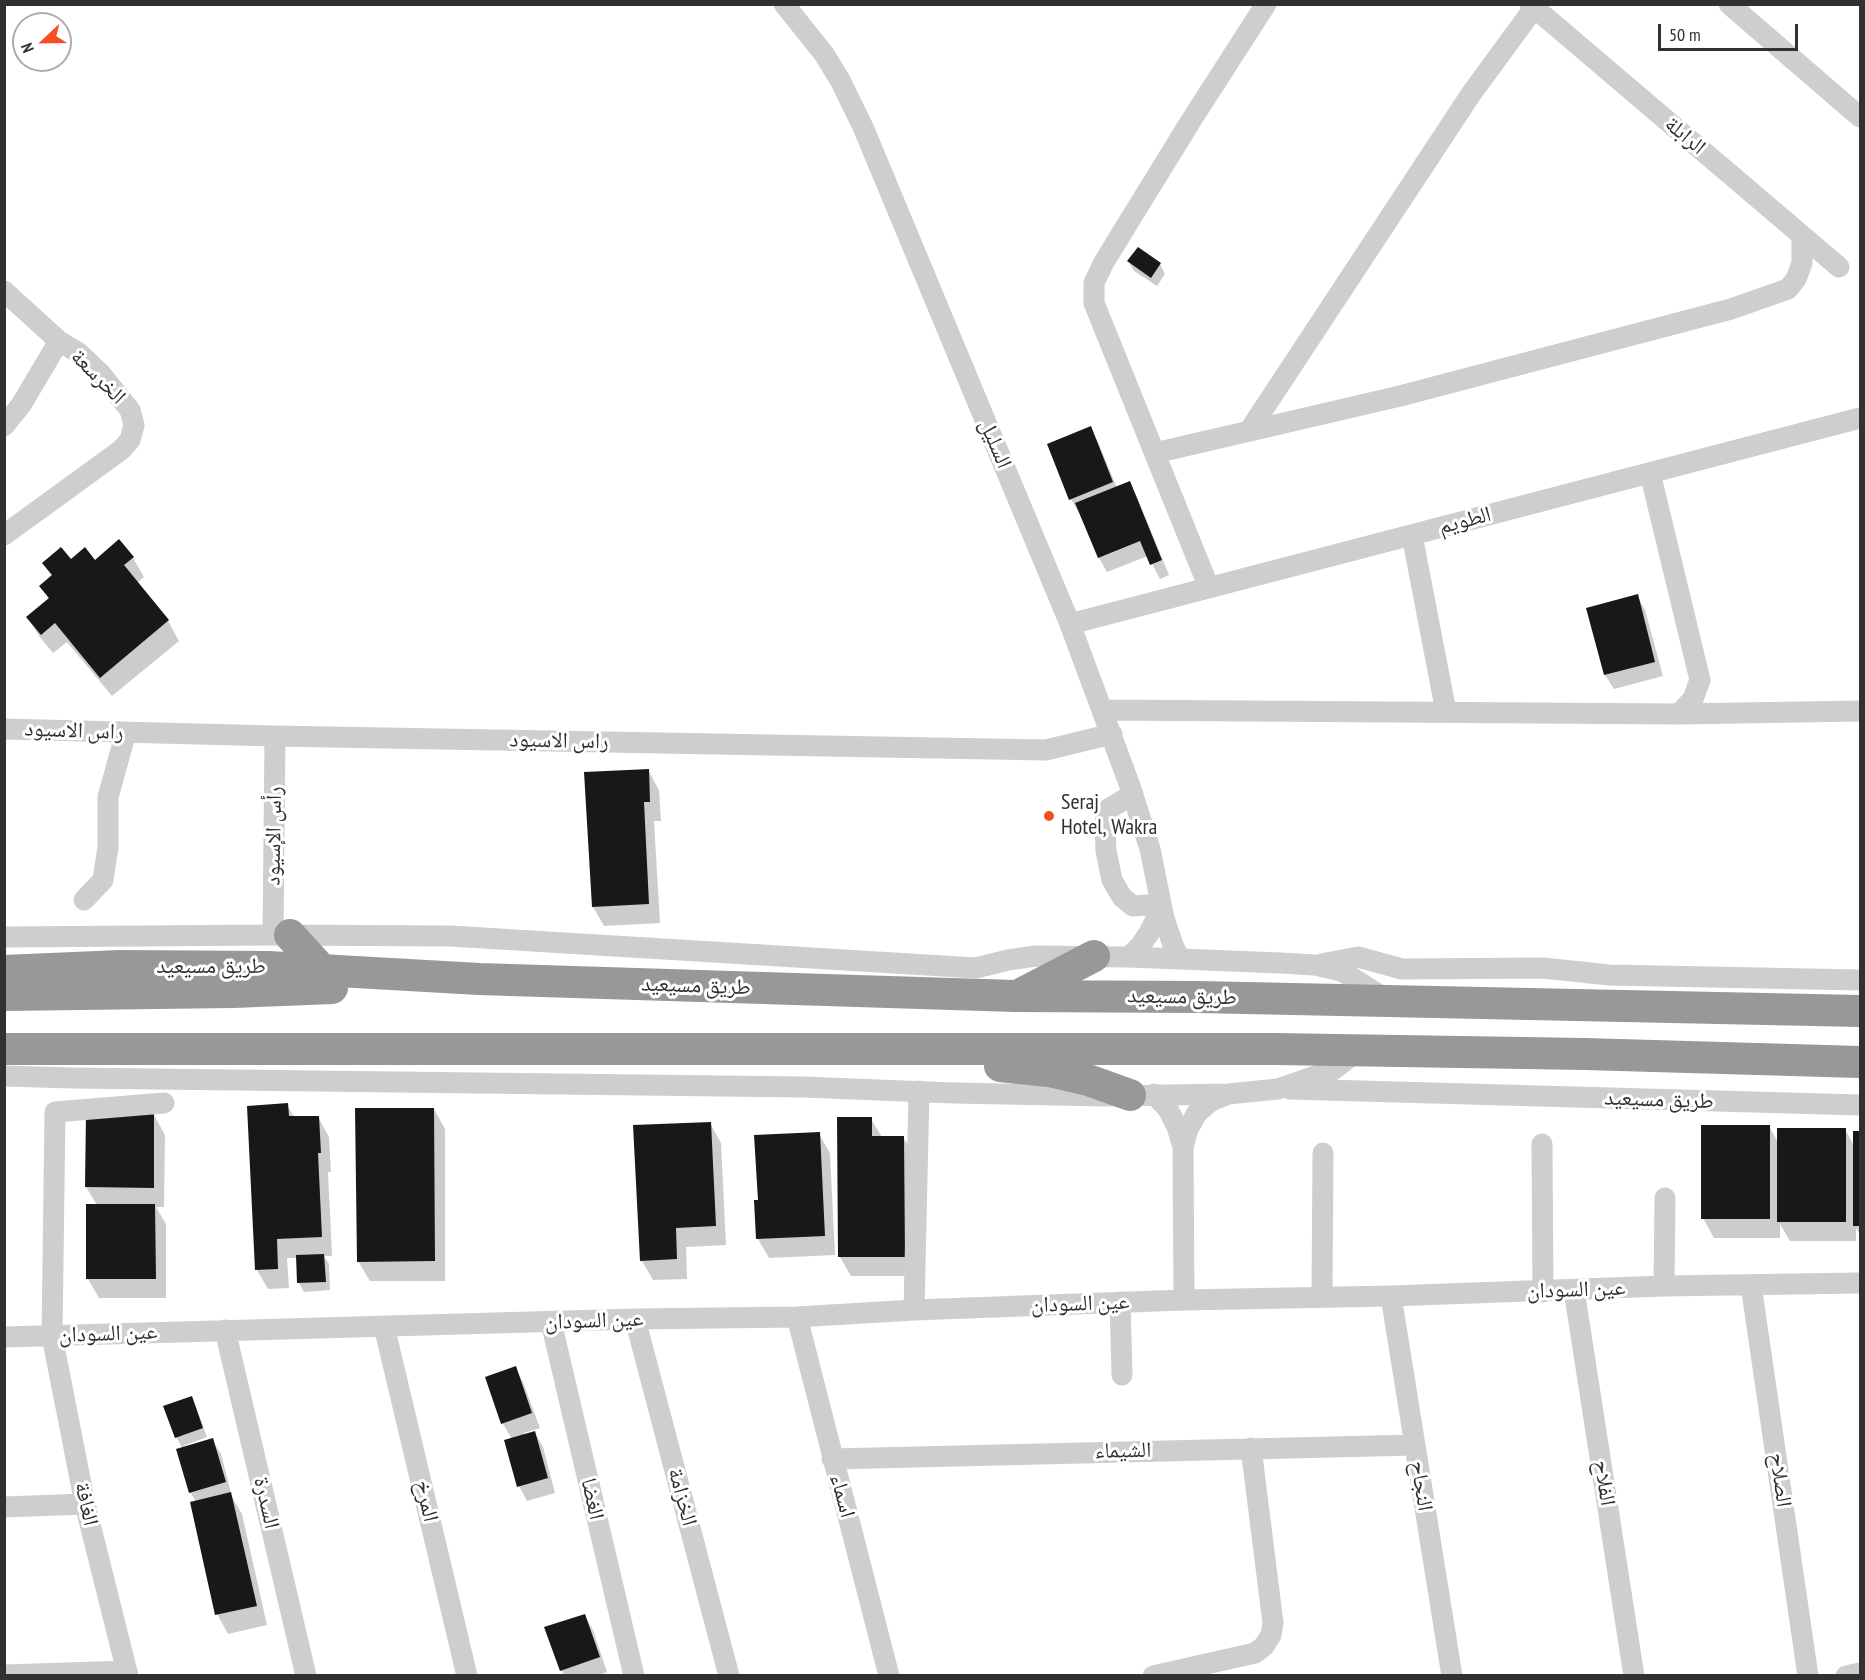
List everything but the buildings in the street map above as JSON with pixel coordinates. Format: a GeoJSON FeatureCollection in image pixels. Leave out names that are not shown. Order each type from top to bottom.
{"type":"FeatureCollection","features":[{"type":"Feature","properties":{"kind":"highway"},"geometry":{"type":"LineString","coordinates":[[281,935],[322,970]]}},
{"type":"Feature","properties":{"kind":"highway"},"geometry":{"type":"LineString","coordinates":[[1016,996],[1094,957]]}},
{"type":"Feature","properties":{"kind":"highway","name":"طريق مسيعيد"},"geometry":{"type":"LineString","coordinates":[[4,971],[120,966],[268,967],[479,979],[1016,996],[1860,1011]]}},
{"type":"Feature","properties":{"kind":"highway"},"geometry":{"type":"LineString","coordinates":[[4,995],[305,990],[479,979]]}},
{"type":"Feature","properties":{"kind":"highway"},"geometry":{"type":"LineString","coordinates":[[832,1048],[1049,1071],[1142,1094]]}},
{"type":"Feature","properties":{"kind":"highway","name":"طريق مسيعيد"},"geometry":{"type":"LineString","coordinates":[[4,1049],[1255,1049],[1585,1054],[1860,1062]]}},
{"type":"Feature","properties":{"kind":"street","name":"السليل"},"geometry":{"type":"LineString","coordinates":[[784,4],[824,54],[840,80],[863,127],[1070,624],[1133,794],[1150,849],[1168,932],[1179,958]]}},
{"type":"Feature","properties":{"kind":"street"},"geometry":{"type":"LineString","coordinates":[[1209,588],[1094,303],[1094,283],[1104,262],[1192,119],[1266,4]]}},
{"type":"Feature","properties":{"kind":"street"},"geometry":{"type":"LineString","coordinates":[[1729,4],[1860,117]]}},
{"type":"Feature","properties":{"kind":"street"},"geometry":{"type":"LineString","coordinates":[[1250,431],[1471,94],[1532,6]]}},
{"type":"Feature","properties":{"kind":"street","name":"الرابلة"},"geometry":{"type":"LineString","coordinates":[[1532,6],[1839,267]]}},
{"type":"Feature","properties":{"kind":"street"},"geometry":{"type":"LineString","coordinates":[[1155,453],[1400,396],[1731,309],[1788,289],[1796,279],[1802,263],[1802,236]]}},
{"type":"Feature","properties":{"kind":"street","name":"الخرسعة"},"geometry":{"type":"LineString","coordinates":[[4,291],[59,341],[79,353],[101,374],[126,403],[133,417],[130,440],[121,450],[4,535]]}},
{"type":"Feature","properties":{"kind":"street"},"geometry":{"type":"LineString","coordinates":[[4,426],[21,405],[59,341]]}},
{"type":"Feature","properties":{"kind":"street","name":"الطويم"},"geometry":{"type":"LineString","coordinates":[[1070,624],[1860,418]]}},
{"type":"Feature","properties":{"kind":"street"},"geometry":{"type":"LineString","coordinates":[[1650,473],[1700,680],[1694,699],[1678,714]]}},
{"type":"Feature","properties":{"kind":"street"},"geometry":{"type":"LineString","coordinates":[[1412,535],[1446,712]]}},
{"type":"Feature","properties":{"kind":"street"},"geometry":{"type":"LineString","coordinates":[[1103,710],[1678,714],[1860,711]]}},
{"type":"Feature","properties":{"kind":"street","name":"راس الاسيود"},"geometry":{"type":"LineString","coordinates":[[4,729],[1046,750],[1112,734]]}},
{"type":"Feature","properties":{"kind":"street"},"geometry":{"type":"LineString","coordinates":[[84,900],[103,880],[108,847],[108,797],[126,732]]}},
{"type":"Feature","properties":{"kind":"street","name":"رأس الإسيود"},"geometry":{"type":"LineString","coordinates":[[275,736],[281,935]]}},
{"type":"Feature","properties":{"kind":"street"},"geometry":{"type":"LineString","coordinates":[[1128,957],[1149,933],[1161,904],[1133,906],[1122,897],[1112,880],[1106,851],[1107,810],[1133,794]]}},
{"type":"Feature","properties":{"kind":"street","name":"طريق مسيعيد"},"geometry":{"type":"LineString","coordinates":[[4,937],[450,936],[976,968],[1033,956],[1179,958],[1315,965],[1345,973],[1389,1001]]}},
{"type":"Feature","properties":{"kind":"street","name":"طريق مسيعيد"},"geometry":{"type":"LineString","coordinates":[[1315,965],[1358,957],[1402,969],[1543,968],[1609,975],[1860,980]]}},
{"type":"Feature","properties":{"kind":"street","name":"طريق مسيعيد"},"geometry":{"type":"LineString","coordinates":[[1278,1089],[1333,1070],[1358,1051]]}},
{"type":"Feature","properties":{"kind":"street","name":"طريق مسيعيد"},"geometry":{"type":"LineString","coordinates":[[4,1076],[803,1087],[1105,1096],[1228,1094],[1278,1089],[1860,1105]]}},
{"type":"Feature","properties":{"kind":"street"},"geometry":{"type":"LineString","coordinates":[[914,1310],[919,1091]]}},
{"type":"Feature","properties":{"kind":"street"},"geometry":{"type":"LineString","coordinates":[[1142,1094],[1168,1109],[1178,1127],[1183,1147],[1184,1300]]}},
{"type":"Feature","properties":{"kind":"street"},"geometry":{"type":"LineString","coordinates":[[1183,1147],[1188,1129],[1197,1113],[1211,1101],[1228,1094]]}},
{"type":"Feature","properties":{"kind":"street","name":"الغافة"},"geometry":{"type":"LineString","coordinates":[[4,1675],[127,1673],[85,1504],[52,1336],[55,1112],[164,1103]]}},
{"type":"Feature","properties":{"kind":"street"},"geometry":{"type":"LineString","coordinates":[[1542,1144],[1543,1292]]}},
{"type":"Feature","properties":{"kind":"street"},"geometry":{"type":"LineString","coordinates":[[1322,1297],[1323,1153]]}},
{"type":"Feature","properties":{"kind":"street"},"geometry":{"type":"LineString","coordinates":[[1664,1286],[1665,1198]]}},
{"type":"Feature","properties":{"kind":"street","name":"عين السودان"},"geometry":{"type":"LineString","coordinates":[[4,1337],[635,1319],[796,1317],[1115,1302],[1543,1292],[1664,1286],[1860,1283]]}},
{"type":"Feature","properties":{"kind":"street","name":"الصلاح"},"geometry":{"type":"LineString","coordinates":[[1751,1285],[1808,1676]]}},
{"type":"Feature","properties":{"kind":"street","name":"الفلاح"},"geometry":{"type":"LineString","coordinates":[[1574,1290],[1634,1676]]}},
{"type":"Feature","properties":{"kind":"street","name":"النجاح"},"geometry":{"type":"LineString","coordinates":[[1390,1296],[1452,1676]]}},
{"type":"Feature","properties":{"kind":"street"},"geometry":{"type":"LineString","coordinates":[[1115,1302],[1118,1375]]}},
{"type":"Feature","properties":{"kind":"street","name":"اسماء"},"geometry":{"type":"LineString","coordinates":[[796,1317],[889,1676]]}},
{"type":"Feature","properties":{"kind":"street","name":"الخزامة"},"geometry":{"type":"LineString","coordinates":[[635,1319],[729,1676]]}},
{"type":"Feature","properties":{"kind":"street","name":"الغضا"},"geometry":{"type":"LineString","coordinates":[[551,1322],[634,1676]]}},
{"type":"Feature","properties":{"kind":"street","name":"المرخ"},"geometry":{"type":"LineString","coordinates":[[384,1326],[467,1676]]}},
{"type":"Feature","properties":{"kind":"street","name":"السدرة"},"geometry":{"type":"LineString","coordinates":[[225,1330],[306,1676]]}},
{"type":"Feature","properties":{"kind":"street","name":"الشيماء"},"geometry":{"type":"LineString","coordinates":[[832,1459],[1414,1445]]}},
{"type":"Feature","properties":{"kind":"street"},"geometry":{"type":"LineString","coordinates":[[1153,1676],[1255,1653],[1264,1646],[1270,1635],[1273,1623],[1251,1448]]}},
{"type":"Feature","properties":{"kind":"street"},"geometry":{"type":"LineString","coordinates":[[4,1507],[85,1504]]}},
{"type":"Feature","properties":{"kind":"street"},"geometry":{"type":"LineString","coordinates":[[1846,1676],[1860,1673]]}},
{"type":"Feature","properties":{"kind":"place","name":"Seraj Hotel, Wakra"},"geometry":{"type":"Point","coordinates":[1049,816]}}]}
